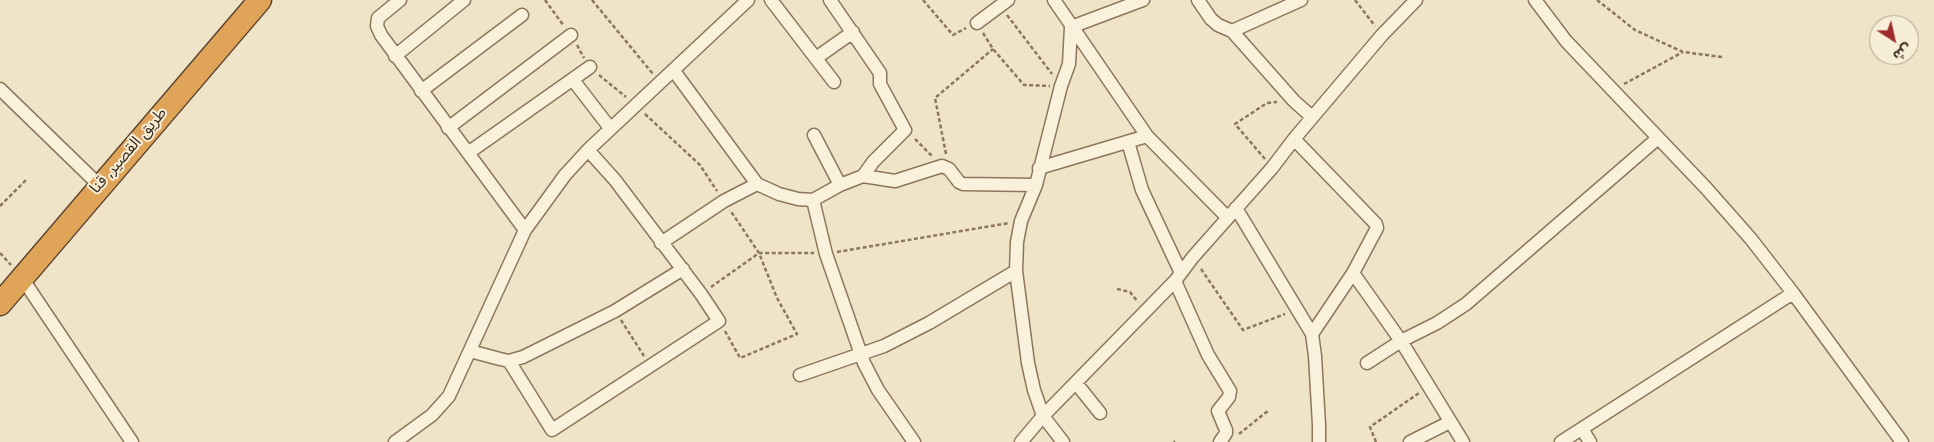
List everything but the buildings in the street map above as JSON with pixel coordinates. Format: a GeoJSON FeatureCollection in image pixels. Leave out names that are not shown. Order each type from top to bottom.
{"type":"FeatureCollection","features":[{"type":"Feature","properties":{"kind":"highway","name":"طريق القصير, قنا"},"geometry":{"type":"LineString","coordinates":[[0,304],[260,0]]}},
{"type":"Feature","properties":{"kind":"street"},"geometry":{"type":"LineString","coordinates":[[400,0],[378,18],[377,26],[395,56],[526,230]]}},
{"type":"Feature","properties":{"kind":"street"},"geometry":{"type":"LineString","coordinates":[[395,56],[464,0]]}},
{"type":"Feature","properties":{"kind":"street"},"geometry":{"type":"LineString","coordinates":[[395,442],[432,414],[449,396],[526,230],[555,189],[588,150],[610,128],[660,84],[748,0]]}},
{"type":"Feature","properties":{"kind":"street"},"geometry":{"type":"LineString","coordinates":[[771,0],[834,82]]}},
{"type":"Feature","properties":{"kind":"street"},"geometry":{"type":"LineString","coordinates":[[830,0],[880,73],[880,84],[905,130],[873,162],[863,176]]}},
{"type":"Feature","properties":{"kind":"street"},"geometry":{"type":"LineString","coordinates":[[1054,0],[1071,28],[1147,136],[1232,213],[1298,309],[1312,334],[1316,356],[1320,425],[1319,442]]}},
{"type":"Feature","properties":{"kind":"street"},"geometry":{"type":"LineString","coordinates":[[1071,28],[1142,0]]}},
{"type":"Feature","properties":{"kind":"street"},"geometry":{"type":"LineString","coordinates":[[1198,0],[1211,19],[1218,26],[1232,31],[1294,101],[1312,117]]}},
{"type":"Feature","properties":{"kind":"street"},"geometry":{"type":"LineString","coordinates":[[1232,31],[1301,0]]}},
{"type":"Feature","properties":{"kind":"street"},"geometry":{"type":"LineString","coordinates":[[1021,442],[1043,416],[1178,277],[1193,257],[1272,168],[1312,117],[1382,35],[1416,0]]}},
{"type":"Feature","properties":{"kind":"street"},"geometry":{"type":"LineString","coordinates":[[1535,0],[1566,41],[1706,188],[1750,240],[1793,293],[1902,442]]}},
{"type":"Feature","properties":{"kind":"street"},"geometry":{"type":"LineString","coordinates":[[977,23],[1004,3]]}},
{"type":"Feature","properties":{"kind":"street"},"geometry":{"type":"LineString","coordinates":[[421,91],[522,15]]}},
{"type":"Feature","properties":{"kind":"street"},"geometry":{"type":"LineString","coordinates":[[1062,442],[1043,416],[1034,390],[1028,363],[1016,270],[1016,242],[1020,221],[1036,185],[1061,86],[1069,64],[1071,28]]}},
{"type":"Feature","properties":{"kind":"street"},"geometry":{"type":"LineString","coordinates":[[816,58],[853,32]]}},
{"type":"Feature","properties":{"kind":"street"},"geometry":{"type":"LineString","coordinates":[[448,128],[571,35]]}},
{"type":"Feature","properties":{"kind":"street"},"geometry":{"type":"LineString","coordinates":[[468,153],[590,67]]}},
{"type":"Feature","properties":{"kind":"street"},"geometry":{"type":"LineString","coordinates":[[674,71],[756,184],[779,194],[813,200],[840,185],[863,176],[896,181],[946,168],[963,184],[1036,185]]}},
{"type":"Feature","properties":{"kind":"street"},"geometry":{"type":"LineString","coordinates":[[574,80],[610,128]]}},
{"type":"Feature","properties":{"kind":"street"},"geometry":{"type":"LineString","coordinates":[[0,89],[100,186]]}},
{"type":"Feature","properties":{"kind":"street"},"geometry":{"type":"LineString","coordinates":[[814,135],[840,185]]}},
{"type":"Feature","properties":{"kind":"street"},"geometry":{"type":"LineString","coordinates":[[1040,168],[1147,136]]}},
{"type":"Feature","properties":{"kind":"street"},"geometry":{"type":"LineString","coordinates":[[1367,363],[1466,304],[1658,138]]}},
{"type":"Feature","properties":{"kind":"street"},"geometry":{"type":"LineString","coordinates":[[1294,139],[1376,224],[1377,228],[1353,273],[1312,334]]}},
{"type":"Feature","properties":{"kind":"street"},"geometry":{"type":"LineString","coordinates":[[1128,142],[1142,190],[1208,355],[1230,391],[1229,397],[1218,411],[1226,430],[1220,442]]}},
{"type":"Feature","properties":{"kind":"street"},"geometry":{"type":"LineString","coordinates":[[509,360],[552,430],[719,321],[683,269],[615,180],[588,150]]}},
{"type":"Feature","properties":{"kind":"street"},"geometry":{"type":"LineString","coordinates":[[662,243],[724,201],[756,184]]}},
{"type":"Feature","properties":{"kind":"street"},"geometry":{"type":"LineString","coordinates":[[813,200],[826,254],[861,353],[878,390],[914,442]]}},
{"type":"Feature","properties":{"kind":"street"},"geometry":{"type":"LineString","coordinates":[[470,351],[509,360],[523,358],[615,311],[683,269]]}},
{"type":"Feature","properties":{"kind":"street"},"geometry":{"type":"LineString","coordinates":[[800,374],[884,346],[929,323],[1016,270]]}},
{"type":"Feature","properties":{"kind":"street"},"geometry":{"type":"LineString","coordinates":[[1353,273],[1401,341],[1463,442]]}},
{"type":"Feature","properties":{"kind":"street"},"geometry":{"type":"LineString","coordinates":[[22,278],[132,442]]}},
{"type":"Feature","properties":{"kind":"street"},"geometry":{"type":"LineString","coordinates":[[1561,442],[1793,293]]}},
{"type":"Feature","properties":{"kind":"street"},"geometry":{"type":"LineString","coordinates":[[1076,383],[1100,413]]}},
{"type":"Feature","properties":{"kind":"street"},"geometry":{"type":"LineString","coordinates":[[1410,442],[1450,422]]}},
{"type":"Feature","properties":{"kind":"street"},"geometry":{"type":"LineString","coordinates":[[1582,429],[1590,442]]}},
{"type":"Feature","properties":{"kind":"path"},"geometry":{"type":"LineString","coordinates":[[545,0],[571,35],[590,67],[636,105],[700,165],[759,252],[777,298],[798,334],[740,358],[719,321]]}},
{"type":"Feature","properties":{"kind":"path"},"geometry":{"type":"LineString","coordinates":[[923,0],[953,35],[977,23],[993,49],[1024,84],[1061,86]]}},
{"type":"Feature","properties":{"kind":"path"},"geometry":{"type":"LineString","coordinates":[[1355,0],[1382,35]]}},
{"type":"Feature","properties":{"kind":"path"},"geometry":{"type":"LineString","coordinates":[[1597,0],[1634,30],[1684,52],[1722,57]]}},
{"type":"Feature","properties":{"kind":"path"},"geometry":{"type":"LineString","coordinates":[[594,1],[660,84]]}},
{"type":"Feature","properties":{"kind":"path"},"geometry":{"type":"LineString","coordinates":[[1004,3],[1061,86]]}},
{"type":"Feature","properties":{"kind":"path"},"geometry":{"type":"LineString","coordinates":[[946,168],[935,98],[993,49]]}},
{"type":"Feature","properties":{"kind":"path"},"geometry":{"type":"LineString","coordinates":[[1613,90],[1684,52]]}},
{"type":"Feature","properties":{"kind":"path"},"geometry":{"type":"LineString","coordinates":[[1272,168],[1235,124],[1267,103],[1294,101]]}},
{"type":"Feature","properties":{"kind":"path"},"geometry":{"type":"LineString","coordinates":[[905,130],[946,168]]}},
{"type":"Feature","properties":{"kind":"path"},"geometry":{"type":"LineString","coordinates":[[0,206],[26,180]]}},
{"type":"Feature","properties":{"kind":"path"},"geometry":{"type":"LineString","coordinates":[[701,294],[759,252],[826,254],[1020,221]]}},
{"type":"Feature","properties":{"kind":"path"},"geometry":{"type":"LineString","coordinates":[[1193,257],[1243,330],[1298,309]]}},
{"type":"Feature","properties":{"kind":"path"},"geometry":{"type":"LineString","coordinates":[[1117,289],[1130,292],[1146,312]]}},
{"type":"Feature","properties":{"kind":"path"},"geometry":{"type":"LineString","coordinates":[[615,311],[650,366]]}},
{"type":"Feature","properties":{"kind":"path"},"geometry":{"type":"LineString","coordinates":[[1376,442],[1370,427],[1429,387]]}},
{"type":"Feature","properties":{"kind":"path"},"geometry":{"type":"LineString","coordinates":[[1236,437],[1269,410]]}}]}
